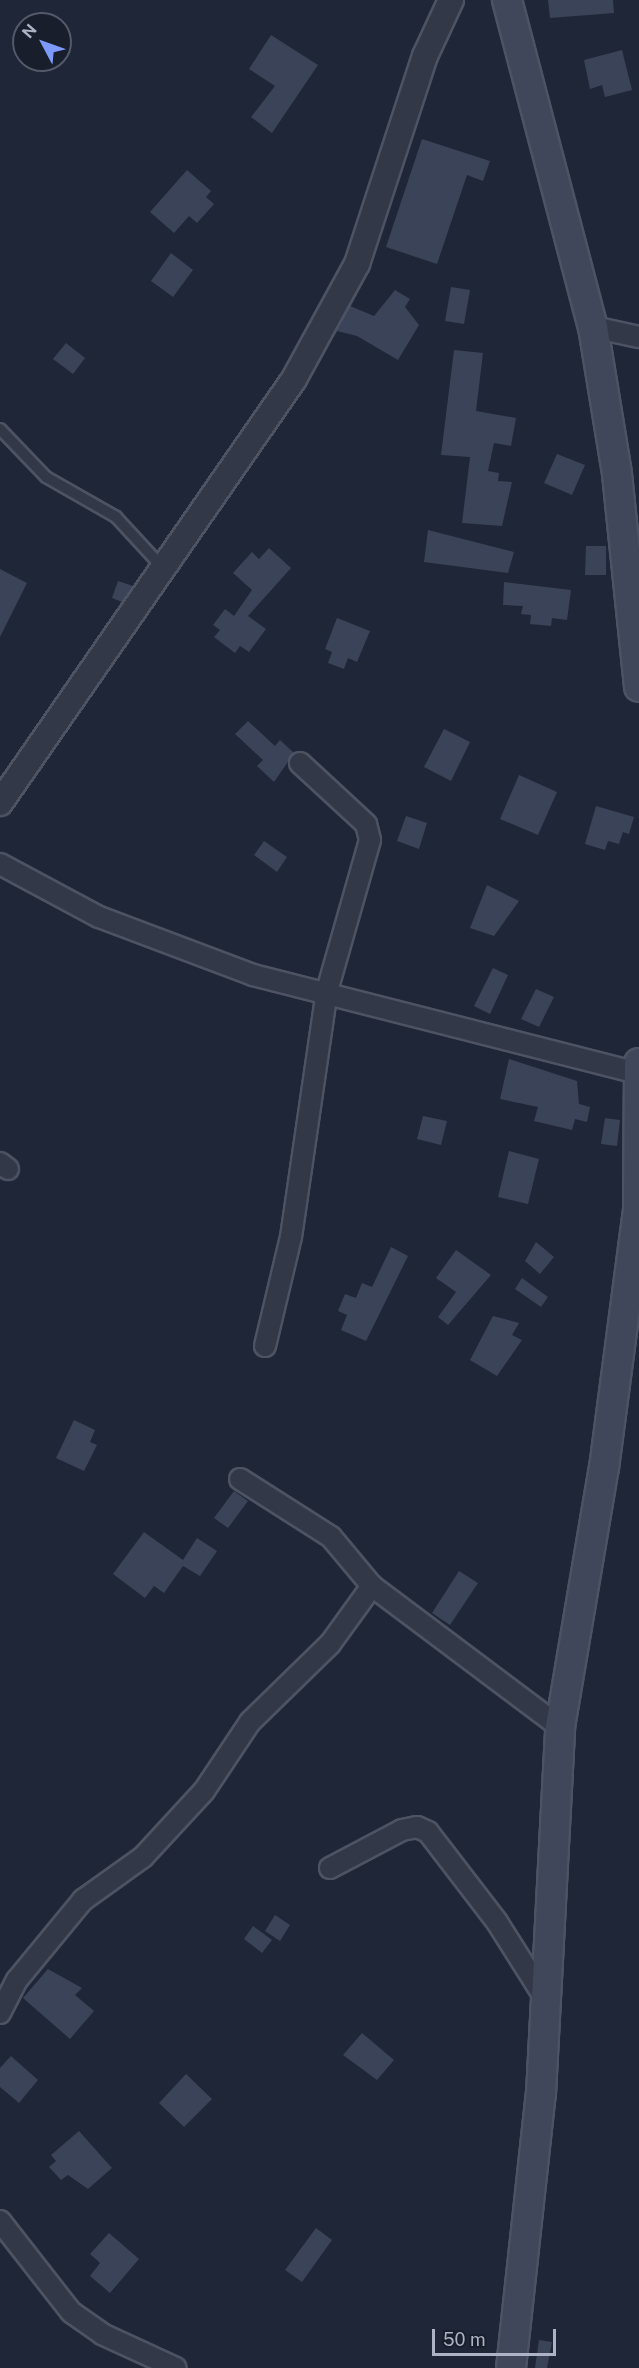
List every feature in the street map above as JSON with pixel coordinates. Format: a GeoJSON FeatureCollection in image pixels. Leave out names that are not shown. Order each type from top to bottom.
{"type":"FeatureCollection","features":[{"type":"Feature","properties":{"kind":"main road"},"geometry":{"type":"LineString","coordinates":[[507,0],[594,327],[617,474],[639,687]]}},
{"type":"Feature","properties":{"kind":"main road"},"geometry":{"type":"LineString","coordinates":[[511,2368],[540,2105],[560,1727],[606,1456],[639,1211],[638,1068]]}},
{"type":"Feature","properties":{"kind":"street"},"geometry":{"type":"LineString","coordinates":[[0,803],[165,569],[294,379],[357,264],[425,56],[451,0]]}},
{"type":"Feature","properties":{"kind":"street"},"geometry":{"type":"LineString","coordinates":[[594,327],[639,337]]}},
{"type":"Feature","properties":{"kind":"street"},"geometry":{"type":"LineString","coordinates":[[265,1346],[291,1237],[327,991],[370,840],[366,824],[300,763]]}},
{"type":"Feature","properties":{"kind":"street"},"geometry":{"type":"LineString","coordinates":[[0,864],[99,917],[184,952],[327,991],[638,1068]]}},
{"type":"Feature","properties":{"kind":"street"},"geometry":{"type":"LineString","coordinates":[[240,1479],[331,1537],[372,1586],[560,1727]]}},
{"type":"Feature","properties":{"kind":"street"},"geometry":{"type":"LineString","coordinates":[[0,2013],[17,1980],[83,1900],[142,1857],[204,1791],[250,1722],[330,1644],[372,1586]]}},
{"type":"Feature","properties":{"kind":"street"},"geometry":{"type":"LineString","coordinates":[[330,1868],[402,1830],[417,1827],[428,1832],[497,1922],[545,1998]]}},
{"type":"Feature","properties":{"kind":"street"},"geometry":{"type":"LineString","coordinates":[[0,2221],[71,2312],[102,2334],[176,2368]]}},
{"type":"Feature","properties":{"kind":"lane"},"geometry":{"type":"LineString","coordinates":[[0,429],[46,477],[116,517],[165,569]]}},
{"type":"Feature","properties":{"kind":"building"},"geometry":{"type":"Polygon","coordinates":[[[548,0],[613,0],[614,13],[550,18],[548,0]]]}},
{"type":"Feature","properties":{"kind":"building"},"geometry":{"type":"Polygon","coordinates":[[[271,35],[318,65],[272,133],[251,117],[275,86],[249,69],[271,35]]]}},
{"type":"Feature","properties":{"kind":"building"},"geometry":{"type":"Polygon","coordinates":[[[622,50],[632,90],[605,97],[602,85],[590,89],[584,60],[622,50]]]}},
{"type":"Feature","properties":{"kind":"building"},"geometry":{"type":"Polygon","coordinates":[[[422,139],[490,161],[483,181],[467,175],[437,264],[386,247],[422,139]]]}},
{"type":"Feature","properties":{"kind":"building"},"geometry":{"type":"Polygon","coordinates":[[[187,170],[211,191],[206,197],[214,204],[197,223],[189,216],[174,233],[150,212],[187,170]]]}},
{"type":"Feature","properties":{"kind":"building"},"geometry":{"type":"Polygon","coordinates":[[[171,253],[193,270],[173,297],[151,281],[171,253]]]}},
{"type":"Feature","properties":{"kind":"building"},"geometry":{"type":"Polygon","coordinates":[[[451,287],[470,290],[464,324],[445,321],[451,287]]]}},
{"type":"Feature","properties":{"kind":"building"},"geometry":{"type":"Polygon","coordinates":[[[395,290],[410,299],[405,307],[419,325],[398,360],[357,336],[337,331],[350,306],[374,316],[395,290]]]}},
{"type":"Feature","properties":{"kind":"building"},"geometry":{"type":"Polygon","coordinates":[[[66,343],[85,358],[73,374],[53,359],[66,343]]]}},
{"type":"Feature","properties":{"kind":"building"},"geometry":{"type":"Polygon","coordinates":[[[454,350],[483,353],[476,411],[516,418],[511,446],[494,443],[488,471],[499,473],[498,481],[512,482],[502,526],[462,523],[470,457],[441,455],[454,350]]]}},
{"type":"Feature","properties":{"kind":"building"},"geometry":{"type":"Polygon","coordinates":[[[557,454],[585,465],[572,495],[544,483],[557,454]]]}},
{"type":"Feature","properties":{"kind":"building"},"geometry":{"type":"Polygon","coordinates":[[[428,530],[514,552],[508,573],[424,562],[428,530]]]}},
{"type":"Feature","properties":{"kind":"building"},"geometry":{"type":"Polygon","coordinates":[[[586,546],[606,546],[606,575],[585,575],[586,546]]]}},
{"type":"Feature","properties":{"kind":"building"},"geometry":{"type":"Polygon","coordinates":[[[269,548],[291,568],[248,616],[266,629],[249,652],[240,646],[235,653],[214,637],[220,630],[213,625],[225,609],[234,616],[252,590],[233,573],[252,552],[259,559],[269,548]]]}},
{"type":"Feature","properties":{"kind":"building"},"geometry":{"type":"Polygon","coordinates":[[[0,569],[27,583],[0,637],[0,569]]]}},
{"type":"Feature","properties":{"kind":"building"},"geometry":{"type":"Polygon","coordinates":[[[118,581],[133,586],[122,602],[112,598],[118,581]]]}},
{"type":"Feature","properties":{"kind":"building"},"geometry":{"type":"Polygon","coordinates":[[[504,582],[571,590],[567,620],[552,618],[551,626],[530,624],[531,615],[521,614],[523,606],[503,605],[504,582]]]}},
{"type":"Feature","properties":{"kind":"building"},"geometry":{"type":"Polygon","coordinates":[[[337,618],[370,631],[357,662],[348,658],[344,669],[328,663],[332,652],[325,649],[337,618]]]}},
{"type":"Feature","properties":{"kind":"building"},"geometry":{"type":"Polygon","coordinates":[[[248,721],[275,746],[280,740],[294,753],[274,782],[257,766],[263,760],[235,734],[248,721]]]}},
{"type":"Feature","properties":{"kind":"building"},"geometry":{"type":"Polygon","coordinates":[[[444,729],[470,742],[451,781],[424,767],[444,729]]]}},
{"type":"Feature","properties":{"kind":"building"},"geometry":{"type":"Polygon","coordinates":[[[519,775],[557,792],[538,835],[500,819],[519,775]]]}},
{"type":"Feature","properties":{"kind":"building"},"geometry":{"type":"Polygon","coordinates":[[[596,806],[634,817],[629,834],[623,832],[619,844],[608,841],[605,850],[585,844],[596,806]]]}},
{"type":"Feature","properties":{"kind":"building"},"geometry":{"type":"Polygon","coordinates":[[[406,816],[427,823],[419,849],[397,841],[406,816]]]}},
{"type":"Feature","properties":{"kind":"building"},"geometry":{"type":"Polygon","coordinates":[[[264,841],[287,857],[277,872],[254,855],[264,841]]]}},
{"type":"Feature","properties":{"kind":"building"},"geometry":{"type":"Polygon","coordinates":[[[487,885],[519,901],[494,936],[470,928],[487,885]]]}},
{"type":"Feature","properties":{"kind":"building"},"geometry":{"type":"Polygon","coordinates":[[[493,968],[508,975],[490,1014],[474,1006],[493,968]]]}},
{"type":"Feature","properties":{"kind":"building"},"geometry":{"type":"Polygon","coordinates":[[[536,989],[554,997],[539,1027],[521,1019],[536,989]]]}},
{"type":"Feature","properties":{"kind":"building"},"geometry":{"type":"Polygon","coordinates":[[[509,1059],[577,1081],[579,1104],[590,1107],[587,1122],[575,1119],[572,1130],[534,1121],[538,1107],[500,1099],[509,1059]]]}},
{"type":"Feature","properties":{"kind":"building"},"geometry":{"type":"Polygon","coordinates":[[[423,1116],[447,1121],[441,1145],[417,1139],[423,1116]]]}},
{"type":"Feature","properties":{"kind":"building"},"geometry":{"type":"Polygon","coordinates":[[[605,1118],[620,1120],[617,1146],[601,1144],[605,1118]]]}},
{"type":"Feature","properties":{"kind":"building"},"geometry":{"type":"Polygon","coordinates":[[[509,1151],[539,1159],[528,1204],[498,1197],[509,1151]]]}},
{"type":"Feature","properties":{"kind":"building"},"geometry":{"type":"Polygon","coordinates":[[[536,1242],[554,1257],[540,1274],[525,1261],[536,1242]]]}},
{"type":"Feature","properties":{"kind":"building"},"geometry":{"type":"Polygon","coordinates":[[[391,1247],[408,1256],[366,1341],[341,1330],[347,1315],[338,1311],[345,1294],[356,1298],[362,1283],[372,1287],[391,1247]]]}},
{"type":"Feature","properties":{"kind":"building"},"geometry":{"type":"Polygon","coordinates":[[[456,1250],[491,1275],[448,1325],[438,1317],[456,1292],[436,1278],[456,1250]]]}},
{"type":"Feature","properties":{"kind":"building"},"geometry":{"type":"Polygon","coordinates":[[[522,1278],[548,1297],[541,1307],[515,1289],[522,1278]]]}},
{"type":"Feature","properties":{"kind":"building"},"geometry":{"type":"Polygon","coordinates":[[[493,1316],[519,1323],[512,1335],[522,1340],[497,1376],[470,1360],[493,1316]]]}},
{"type":"Feature","properties":{"kind":"building"},"geometry":{"type":"Polygon","coordinates":[[[74,1420],[95,1430],[90,1442],[97,1445],[84,1471],[56,1458],[74,1420]]]}},
{"type":"Feature","properties":{"kind":"building"},"geometry":{"type":"Polygon","coordinates":[[[234,1491],[248,1501],[228,1528],[214,1518],[234,1491]]]}},
{"type":"Feature","properties":{"kind":"building"},"geometry":{"type":"Polygon","coordinates":[[[144,1532],[183,1560],[197,1538],[217,1551],[200,1576],[183,1566],[164,1593],[154,1586],[145,1598],[113,1574],[144,1532]]]}},
{"type":"Feature","properties":{"kind":"building"},"geometry":{"type":"Polygon","coordinates":[[[459,1571],[478,1583],[450,1625],[432,1613],[459,1571]]]}},
{"type":"Feature","properties":{"kind":"building"},"geometry":{"type":"Polygon","coordinates":[[[275,1915],[290,1925],[280,1941],[265,1931],[275,1915]]]}},
{"type":"Feature","properties":{"kind":"building"},"geometry":{"type":"Polygon","coordinates":[[[253,1926],[272,1940],[262,1953],[244,1939],[253,1926]]]}},
{"type":"Feature","properties":{"kind":"building"},"geometry":{"type":"Polygon","coordinates":[[[48,1969],[82,1988],[75,1995],[94,2011],[70,2039],[23,1998],[48,1969]]]}},
{"type":"Feature","properties":{"kind":"building"},"geometry":{"type":"Polygon","coordinates":[[[362,2033],[394,2060],[377,2080],[343,2055],[362,2033]]]}},
{"type":"Feature","properties":{"kind":"building"},"geometry":{"type":"Polygon","coordinates":[[[11,2056],[38,2080],[19,2103],[0,2087],[0,2068],[11,2056]]]}},
{"type":"Feature","properties":{"kind":"building"},"geometry":{"type":"Polygon","coordinates":[[[186,2074],[212,2099],[184,2127],[159,2103],[186,2074]]]}},
{"type":"Feature","properties":{"kind":"building"},"geometry":{"type":"Polygon","coordinates":[[[79,2131],[112,2168],[88,2189],[68,2175],[61,2180],[49,2167],[56,2161],[51,2155],[79,2131]]]}},
{"type":"Feature","properties":{"kind":"building"},"geometry":{"type":"Polygon","coordinates":[[[316,2228],[332,2240],[302,2282],[285,2270],[316,2228]]]}},
{"type":"Feature","properties":{"kind":"building"},"geometry":{"type":"Polygon","coordinates":[[[109,2233],[139,2259],[110,2293],[90,2276],[100,2263],[90,2254],[109,2233]]]}},
{"type":"Feature","properties":{"kind":"building"},"geometry":{"type":"Polygon","coordinates":[[[539,2340],[552,2342],[547,2368],[535,2368],[539,2340]]]}}]}
